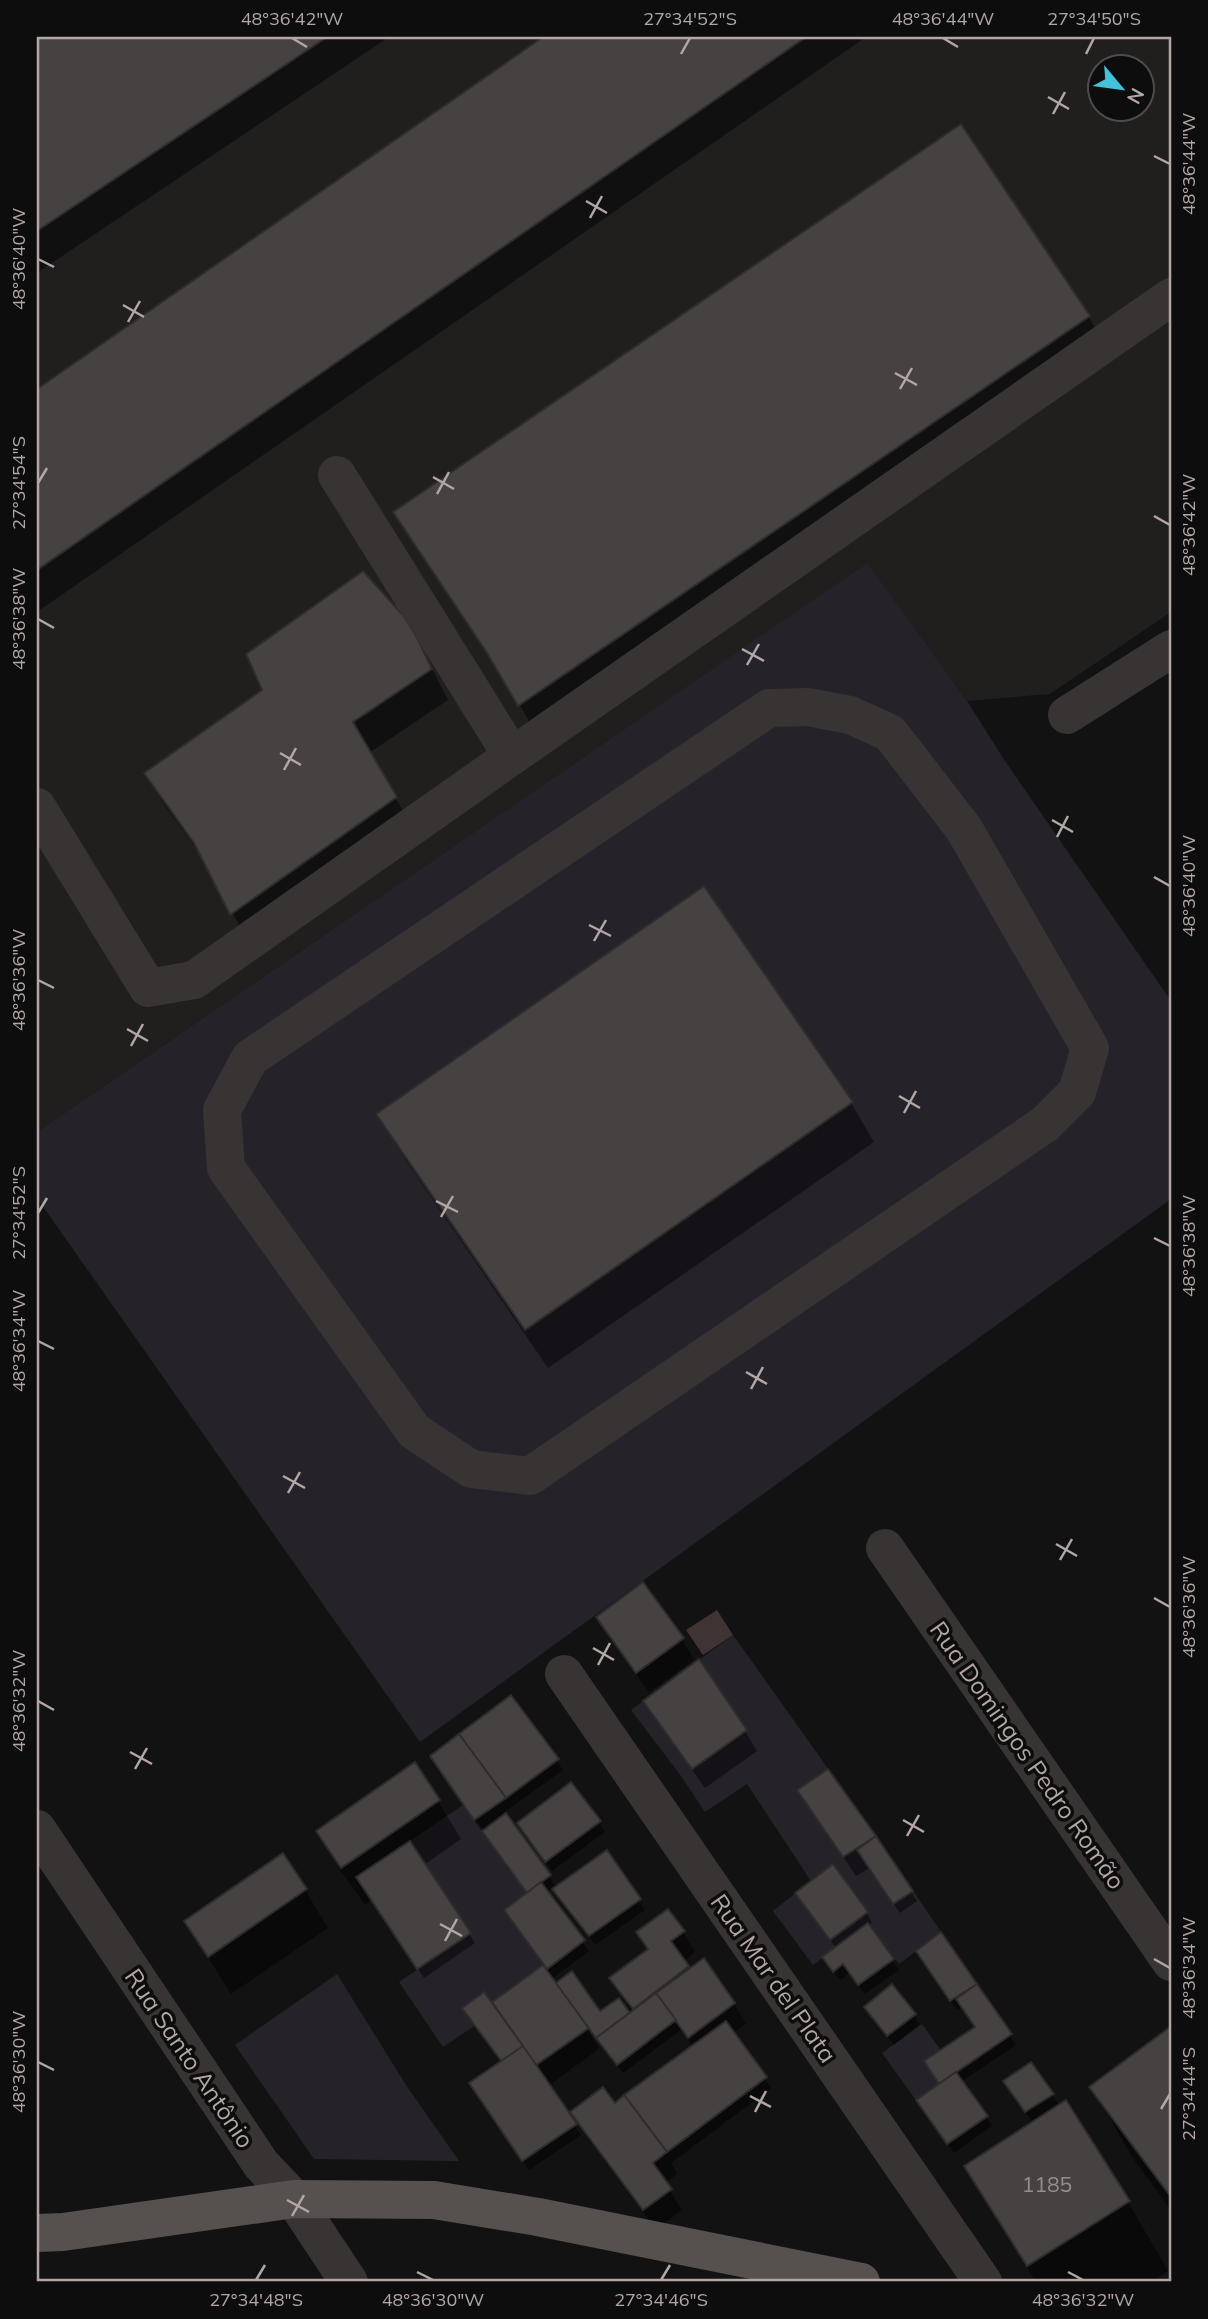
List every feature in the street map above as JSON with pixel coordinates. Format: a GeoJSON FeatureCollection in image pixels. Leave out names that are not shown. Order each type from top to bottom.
{"type":"FeatureCollection","features":[{"type":"Feature","properties":{"kind":"main road"},"geometry":{"type":"LineString","coordinates":[[37,2233],[63,2232],[294,2199],[434,2200],[538,2217],[861,2282]]}},
{"type":"Feature","properties":{"kind":"street"},"geometry":{"type":"LineString","coordinates":[[37,807],[148,988],[194,980],[1171,298]]}},
{"type":"Feature","properties":{"kind":"street"},"geometry":{"type":"LineString","coordinates":[[337,475],[512,756]]}},
{"type":"Feature","properties":{"kind":"street"},"geometry":{"type":"LineString","coordinates":[[1067,715],[1171,649]]}},
{"type":"Feature","properties":{"kind":"street"},"geometry":{"type":"LineString","coordinates":[[808,707],[850,715],[890,733],[964,830],[1090,1048],[1077,1092],[1045,1124],[530,1476],[471,1469],[414,1431],[226,1168],[222,1110],[250,1058],[769,708],[808,707]]}},
{"type":"Feature","properties":{"kind":"street","name":"Rua Domingos Pedro Romão"},"geometry":{"type":"LineString","coordinates":[[885,1548],[1171,1962]]}},
{"type":"Feature","properties":{"kind":"street","name":"Rua Mar del Plata"},"geometry":{"type":"LineString","coordinates":[[564,1674],[983,2282]]}},
{"type":"Feature","properties":{"kind":"street","name":"Rua Santo Antônio"},"geometry":{"type":"LineString","coordinates":[[37,1829],[261,2164],[294,2199],[349,2282]]}},
{"type":"Feature","properties":{"kind":"shaded area"},"geometry":{"type":"Polygon","coordinates":[[[37,37],[1171,37],[1171,612],[1050,694],[967,701],[866,564],[37,1132],[37,37]]]}},
{"type":"Feature","properties":{"kind":"shaded area"},"geometry":{"type":"Polygon","coordinates":[[[867,563],[967,701],[1005,761],[1171,1001],[1171,1199],[420,1742],[37,1198],[37,1132],[867,563]]]}},
{"type":"Feature","properties":{"kind":"shaded area"},"geometry":{"type":"Polygon","coordinates":[[[717,1610],[733,1635],[703,1655],[686,1630],[717,1610]]]}},
{"type":"Feature","properties":{"kind":"shaded area"},"geometry":{"type":"Polygon","coordinates":[[[733,1635],[941,1932],[899,1964],[869,1924],[813,1965],[773,1911],[811,1881],[747,1784],[705,1812],[631,1710],[733,1635]]]}},
{"type":"Feature","properties":{"kind":"shaded area"},"geometry":{"type":"Polygon","coordinates":[[[463,1805],[527,1893],[504,1910],[543,1965],[492,2002],[497,2011],[443,2047],[399,1982],[471,1933],[410,1841],[463,1805]]]}},
{"type":"Feature","properties":{"kind":"shaded area"},"geometry":{"type":"Polygon","coordinates":[[[337,1974],[406,2085],[459,2161],[314,2159],[235,2045],[337,1974]]]}},
{"type":"Feature","properties":{"kind":"shaded area"},"geometry":{"type":"Polygon","coordinates":[[[922,2024],[956,2072],[916,2100],[882,2053],[922,2024]]]}},
{"type":"Feature","properties":{"kind":"building"},"geometry":{"type":"Polygon","coordinates":[[[37,37],[327,37],[37,231],[37,37]]]}},
{"type":"Feature","properties":{"kind":"building"},"geometry":{"type":"Polygon","coordinates":[[[543,37],[806,37],[37,570],[37,389],[543,37]]]}},
{"type":"Feature","properties":{"kind":"building"},"geometry":{"type":"Polygon","coordinates":[[[961,124],[1090,316],[518,706],[487,653],[393,512],[961,124]]]}},
{"type":"Feature","properties":{"kind":"building"},"geometry":{"type":"Polygon","coordinates":[[[363,571],[410,623],[432,669],[353,722],[397,797],[230,915],[194,843],[144,773],[262,690],[246,654],[363,571]]]}},
{"type":"Feature","properties":{"kind":"building"},"geometry":{"type":"Polygon","coordinates":[[[704,886],[853,1102],[525,1330],[376,1114],[704,886]]]}},
{"type":"Feature","properties":{"kind":"building"},"geometry":{"type":"Polygon","coordinates":[[[643,1582],[684,1638],[636,1673],[596,1617],[643,1582]]]}},
{"type":"Feature","properties":{"kind":"building"},"geometry":{"type":"Polygon","coordinates":[[[699,1659],[747,1730],[692,1769],[643,1701],[699,1659]]]}},
{"type":"Feature","properties":{"kind":"building"},"geometry":{"type":"Polygon","coordinates":[[[511,1695],[559,1759],[506,1798],[459,1734],[511,1695]]]}},
{"type":"Feature","properties":{"kind":"building"},"geometry":{"type":"Polygon","coordinates":[[[459,1734],[506,1798],[474,1820],[430,1756],[459,1734]]]}},
{"type":"Feature","properties":{"kind":"building"},"geometry":{"type":"Polygon","coordinates":[[[415,1762],[440,1800],[341,1868],[316,1831],[415,1762]]]}},
{"type":"Feature","properties":{"kind":"building"},"geometry":{"type":"Polygon","coordinates":[[[828,1769],[876,1836],[843,1857],[797,1790],[828,1769]]]}},
{"type":"Feature","properties":{"kind":"building"},"geometry":{"type":"Polygon","coordinates":[[[571,1782],[601,1821],[545,1862],[517,1823],[571,1782]]]}},
{"type":"Feature","properties":{"kind":"building"},"geometry":{"type":"Polygon","coordinates":[[[506,1813],[551,1875],[527,1893],[482,1831],[506,1813]]]}},
{"type":"Feature","properties":{"kind":"building"},"geometry":{"type":"Polygon","coordinates":[[[876,1836],[913,1891],[893,1904],[857,1850],[876,1836]]]}},
{"type":"Feature","properties":{"kind":"building"},"geometry":{"type":"Polygon","coordinates":[[[410,1841],[471,1933],[417,1969],[356,1877],[410,1841]]]}},
{"type":"Feature","properties":{"kind":"building"},"geometry":{"type":"Polygon","coordinates":[[[607,1850],[641,1899],[589,1936],[552,1889],[607,1850]]]}},
{"type":"Feature","properties":{"kind":"building"},"geometry":{"type":"Polygon","coordinates":[[[283,1853],[307,1889],[208,1957],[184,1921],[283,1853]]]}},
{"type":"Feature","properties":{"kind":"building"},"geometry":{"type":"Polygon","coordinates":[[[833,1864],[868,1912],[830,1940],[795,1893],[833,1864]]]}},
{"type":"Feature","properties":{"kind":"building"},"geometry":{"type":"Polygon","coordinates":[[[541,1882],[585,1940],[547,1969],[504,1910],[541,1882]]]}},
{"type":"Feature","properties":{"kind":"building"},"geometry":{"type":"Polygon","coordinates":[[[668,1909],[685,1931],[671,1941],[689,1966],[633,2009],[609,1978],[648,1949],[636,1932],[668,1909]]]}},
{"type":"Feature","properties":{"kind":"building"},"geometry":{"type":"Polygon","coordinates":[[[868,1923],[894,1959],[858,1985],[843,1964],[833,1972],[822,1957],[868,1923]]]}},
{"type":"Feature","properties":{"kind":"building"},"geometry":{"type":"Polygon","coordinates":[[[941,1932],[977,1984],[950,2001],[916,1951],[941,1932]]]}},
{"type":"Feature","properties":{"kind":"building"},"geometry":{"type":"Polygon","coordinates":[[[704,1958],[735,2003],[688,2038],[656,1993],[704,1958]]]}},
{"type":"Feature","properties":{"kind":"building"},"geometry":{"type":"Polygon","coordinates":[[[543,1965],[589,2028],[536,2065],[492,2002],[543,1965]]]}},
{"type":"Feature","properties":{"kind":"building"},"geometry":{"type":"Polygon","coordinates":[[[572,1971],[600,2011],[619,1998],[630,2013],[596,2038],[556,1983],[572,1971]]]}},
{"type":"Feature","properties":{"kind":"building"},"geometry":{"type":"Polygon","coordinates":[[[892,1984],[916,2014],[887,2036],[864,2007],[892,1984]]]}},
{"type":"Feature","properties":{"kind":"building"},"geometry":{"type":"Polygon","coordinates":[[[977,1984],[1012,2034],[939,2084],[924,2061],[975,2027],[956,1999],[977,1984]]]}},
{"type":"Feature","properties":{"kind":"building"},"geometry":{"type":"Polygon","coordinates":[[[484,1992],[523,2046],[502,2062],[462,2008],[484,1992]]]}},
{"type":"Feature","properties":{"kind":"building"},"geometry":{"type":"Polygon","coordinates":[[[656,1993],[676,2020],[617,2065],[596,2038],[656,1993]]]}},
{"type":"Feature","properties":{"kind":"building"},"geometry":{"type":"Polygon","coordinates":[[[726,2021],[767,2077],[667,2152],[624,2095],[726,2021]]]}},
{"type":"Feature","properties":{"kind":"building"},"geometry":{"type":"Polygon","coordinates":[[[1171,2028],[1171,2197],[1089,2087],[1171,2028]]]}},
{"type":"Feature","properties":{"kind":"building"},"geometry":{"type":"Polygon","coordinates":[[[523,2046],[577,2124],[522,2161],[469,2083],[523,2046]]]}},
{"type":"Feature","properties":{"kind":"building"},"geometry":{"type":"Polygon","coordinates":[[[1031,2062],[1054,2094],[1025,2112],[1003,2081],[1031,2062]]]}},
{"type":"Feature","properties":{"kind":"building"},"geometry":{"type":"Polygon","coordinates":[[[956,2072],[988,2116],[947,2144],[916,2100],[956,2072]]]}},
{"type":"Feature","properties":{"kind":"building"},"geometry":{"type":"Polygon","coordinates":[[[603,2087],[615,2103],[624,2095],[667,2152],[653,2163],[672,2189],[643,2210],[570,2112],[603,2087]]]}},
{"type":"Feature","properties":{"kind":"building"},"geometry":{"type":"Polygon","coordinates":[[[1066,2100],[1130,2201],[1027,2266],[964,2166],[1066,2100]]]}}]}
